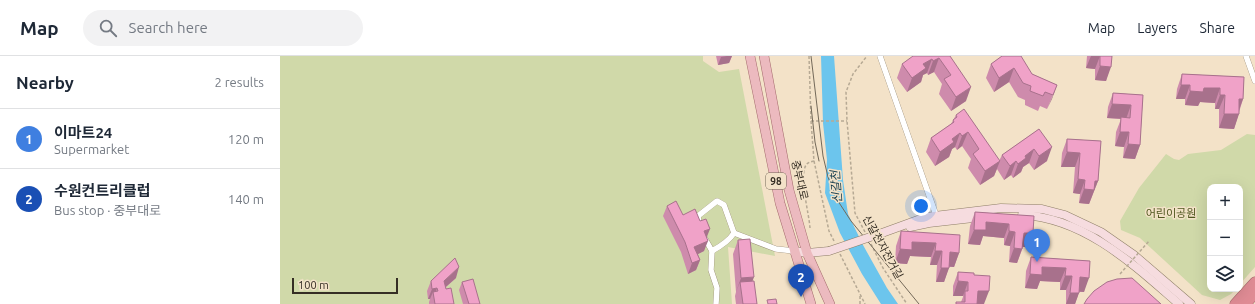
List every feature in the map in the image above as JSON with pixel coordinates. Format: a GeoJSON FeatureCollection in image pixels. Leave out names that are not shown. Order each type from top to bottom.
{"type":"FeatureCollection","features":[{"type":"Feature","properties":{"kind":"highway"},"geometry":{"type":"LineString","coordinates":[[1235,304],[1255,282]]}},
{"type":"Feature","properties":{"kind":"highway"},"geometry":{"type":"LineString","coordinates":[[1246,304],[1255,293]]}},
{"type":"Feature","properties":{"kind":"main road","name":"98"},"geometry":{"type":"LineString","coordinates":[[750,56],[780,203],[811,304]]}},
{"type":"Feature","properties":{"kind":"main road","name":"중부대로"},"geometry":{"type":"LineString","coordinates":[[764,56],[789,190],[807,253],[830,304]]}},
{"type":"Feature","properties":{"kind":"street"},"geometry":{"type":"LineString","coordinates":[[880,56],[937,219]]}},
{"type":"Feature","properties":{"kind":"street"},"geometry":{"type":"LineString","coordinates":[[1246,56],[1255,81]]}},
{"type":"Feature","properties":{"kind":"street"},"geometry":{"type":"LineString","coordinates":[[716,304],[717,288],[711,270],[712,251],[700,230],[698,216],[717,201],[724,204],[734,233]]}},
{"type":"Feature","properties":{"kind":"street"},"geometry":{"type":"LineString","coordinates":[[937,219],[1001,208],[1042,209],[1065,215],[1101,232],[1134,255],[1191,304]]}},
{"type":"Feature","properties":{"kind":"street"},"geometry":{"type":"LineString","coordinates":[[734,233],[776,249],[807,253],[829,251],[926,217],[937,219],[1001,214],[1038,216],[1060,222],[1096,239],[1127,260],[1179,304]]}},
{"type":"Feature","properties":{"kind":"street"},"geometry":{"type":"LineString","coordinates":[[712,251],[731,238],[734,233]]}},
{"type":"Feature","properties":{"kind":"path"},"geometry":{"type":"LineString","coordinates":[[809,56],[814,161],[829,231],[836,245]]}},
{"type":"Feature","properties":{"kind":"path","name":"신갈천자전거길"},"geometry":{"type":"LineString","coordinates":[[866,234],[855,213],[846,92],[853,74],[867,56]]}},
{"type":"Feature","properties":{"kind":"path"},"geometry":{"type":"LineString","coordinates":[[811,121],[847,121]]}},
{"type":"Feature","properties":{"kind":"path"},"geometry":{"type":"LineString","coordinates":[[810,228],[805,197],[804,176],[805,166],[808,162],[814,161]]}},
{"type":"Feature","properties":{"kind":"path","name":"신갈천자전거길"},"geometry":{"type":"LineString","coordinates":[[869,240],[884,268],[907,304]]}},
{"type":"Feature","properties":{"kind":"path"},"geometry":{"type":"LineString","coordinates":[[1120,274],[1149,240]]}},
{"type":"Feature","properties":{"kind":"path"},"geometry":{"type":"LineString","coordinates":[[840,252],[865,304]]}},
{"type":"Feature","properties":{"kind":"path"},"geometry":{"type":"LineString","coordinates":[[860,294],[860,304]]}},
{"type":"Feature","properties":{"kind":"green space"},"geometry":{"type":"Polygon","coordinates":[[[280,56],[703,56],[703,61],[719,72],[739,69],[775,256],[728,247],[732,304],[280,304],[280,56]]]}},
{"type":"Feature","properties":{"kind":"green space","name":"어린이공원"},"geometry":{"type":"Polygon","coordinates":[[[1247,134],[1255,135],[1255,267],[1243,281],[1243,184],[1207,184],[1207,292],[1233,292],[1220,300],[1202,295],[1140,238],[1121,230],[1120,221],[1139,188],[1166,154],[1179,160],[1188,154],[1221,150],[1247,134]]]}},
{"type":"Feature","properties":{"kind":"water","name":"신갈천"},"geometry":{"type":"Polygon","coordinates":[[[821,56],[834,56],[843,180],[848,214],[863,245],[887,288],[898,304],[881,304],[862,274],[840,233],[825,193],[827,160],[823,123],[821,56]]]}},
{"type":"Feature","properties":{"kind":"building"},"geometry":{"type":"Polygon","coordinates":[[[913,56],[950,56],[971,87],[956,97],[944,79],[951,75],[939,58],[933,61],[932,59],[923,64],[926,68],[912,78],[902,64],[913,56]]]}},
{"type":"Feature","properties":{"kind":"building"},"geometry":{"type":"Polygon","coordinates":[[[1002,56],[1021,56],[1032,74],[1057,85],[1053,95],[1045,92],[1043,96],[1030,91],[1031,86],[1023,83],[1014,68],[999,78],[991,64],[1002,56]]]}},
{"type":"Feature","properties":{"kind":"building"},"geometry":{"type":"Polygon","coordinates":[[[1100,56],[1112,56],[1111,67],[1100,66],[1100,56]]]}},
{"type":"Feature","properties":{"kind":"building"},"geometry":{"type":"Polygon","coordinates":[[[1182,74],[1244,77],[1243,99],[1239,99],[1239,114],[1224,114],[1225,95],[1220,95],[1220,88],[1204,88],[1203,92],[1190,91],[1190,85],[1181,85],[1182,74]]]}},
{"type":"Feature","properties":{"kind":"building"},"geometry":{"type":"Polygon","coordinates":[[[1113,93],[1143,95],[1140,145],[1128,144],[1129,132],[1120,132],[1121,117],[1130,118],[1131,105],[1112,104],[1113,93]]]}},
{"type":"Feature","properties":{"kind":"building"},"geometry":{"type":"Polygon","coordinates":[[[964,109],[1000,161],[985,171],[973,154],[979,149],[968,132],[962,136],[960,133],[952,139],[954,142],[940,152],[931,138],[954,122],[953,120],[957,117],[956,115],[964,109]]]}},
{"type":"Feature","properties":{"kind":"building"},"geometry":{"type":"Polygon","coordinates":[[[1039,129],[1052,147],[1039,156],[1034,149],[1018,164],[1016,161],[1010,166],[1002,155],[1039,129]]]}},
{"type":"Feature","properties":{"kind":"building"},"geometry":{"type":"Polygon","coordinates":[[[1067,139],[1101,141],[1098,181],[1095,181],[1094,190],[1084,189],[1085,180],[1078,179],[1080,153],[1067,152],[1067,139]]]}},
{"type":"Feature","properties":{"kind":"building"},"geometry":{"type":"Polygon","coordinates":[[[676,201],[683,215],[695,209],[700,221],[706,219],[710,229],[704,231],[708,241],[694,247],[700,260],[692,263],[685,242],[667,206],[676,201]]]}},
{"type":"Feature","properties":{"kind":"building"},"geometry":{"type":"Polygon","coordinates":[[[975,212],[1034,216],[1033,233],[1024,233],[1022,249],[1014,248],[1015,232],[1009,231],[1009,224],[986,222],[986,230],[974,230],[975,212]]]}},
{"type":"Feature","properties":{"kind":"building"},"geometry":{"type":"Polygon","coordinates":[[[901,231],[960,235],[959,253],[950,252],[949,268],[941,268],[942,251],[935,251],[936,243],[912,242],[912,250],[900,249],[901,231]]]}},
{"type":"Feature","properties":{"kind":"building"},"geometry":{"type":"Polygon","coordinates":[[[750,239],[754,277],[741,278],[738,240],[750,239]]]}},
{"type":"Feature","properties":{"kind":"building"},"geometry":{"type":"Polygon","coordinates":[[[1031,257],[1090,261],[1089,278],[1080,277],[1079,293],[1070,293],[1072,276],[1065,276],[1066,268],[1042,267],[1042,275],[1030,274],[1031,257]]]}},
{"type":"Feature","properties":{"kind":"building"},"geometry":{"type":"Polygon","coordinates":[[[455,258],[459,267],[444,281],[446,289],[451,288],[454,304],[435,304],[433,292],[438,291],[437,288],[432,289],[431,281],[455,258]]]}},
{"type":"Feature","properties":{"kind":"building"},"geometry":{"type":"Polygon","coordinates":[[[958,272],[990,276],[989,291],[978,291],[977,304],[956,304],[956,302],[965,302],[965,291],[968,291],[968,282],[958,281],[958,272]]]}},
{"type":"Feature","properties":{"kind":"building"},"geometry":{"type":"Polygon","coordinates":[[[1132,278],[1161,304],[1084,304],[1094,291],[1107,282],[1117,279],[1132,278]]]}},
{"type":"Feature","properties":{"kind":"building"},"geometry":{"type":"Polygon","coordinates":[[[473,279],[480,304],[469,304],[462,282],[473,279]]]}},
{"type":"Feature","properties":{"kind":"building"},"geometry":{"type":"Polygon","coordinates":[[[754,281],[757,304],[743,304],[740,282],[754,281]]]}},
{"type":"Feature","properties":{"kind":"building"},"geometry":{"type":"Polygon","coordinates":[[[776,299],[777,304],[768,304],[767,300],[776,299]]]}},
{"type":"Feature","properties":{"kind":"tram line"},"geometry":{"type":"LineString","coordinates":[[811,56],[823,156],[828,177],[836,198],[851,221],[919,304]]}},
{"type":"Feature","properties":{"kind":"tram line"},"geometry":{"type":"LineString","coordinates":[[811,106],[815,142],[819,161]]}},
{"type":"Feature","properties":{"kind":"place","name":"이마트24"},"geometry":{"type":"Point","coordinates":[1037,262]}},
{"type":"Feature","properties":{"kind":"place","name":"수원컨트리클럽"},"geometry":{"type":"Point","coordinates":[801,297]}}]}
